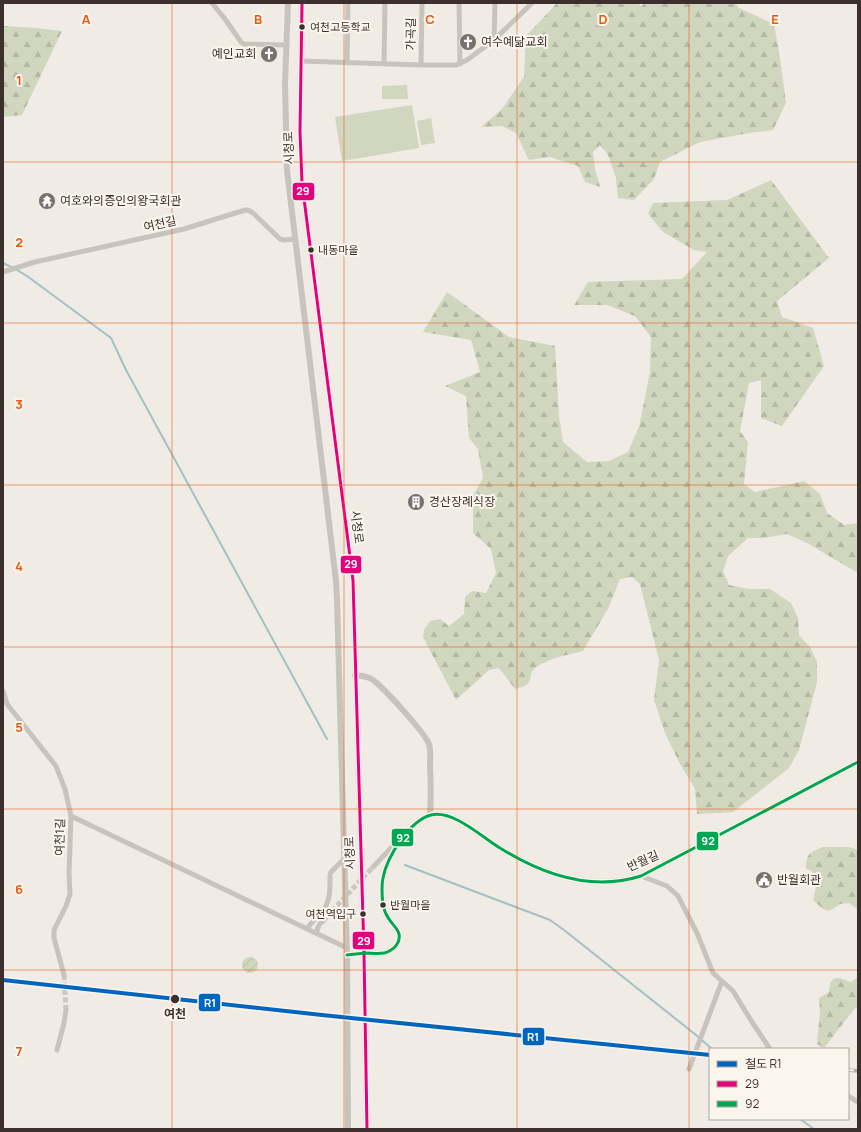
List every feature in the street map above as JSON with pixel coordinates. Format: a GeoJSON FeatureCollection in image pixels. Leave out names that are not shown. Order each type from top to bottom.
{"type":"FeatureCollection","features":[{"type":"Feature","properties":{"kind":"street"},"geometry":{"type":"LineString","coordinates":[[212,3],[244,44],[286,45]]}},
{"type":"Feature","properties":{"kind":"street","name":"시청로"},"geometry":{"type":"LineString","coordinates":[[288,3],[285,115],[288,184],[336,581],[339,758],[347,951],[348,1129]]}},
{"type":"Feature","properties":{"kind":"street","name":"시청로"},"geometry":{"type":"LineString","coordinates":[[302,3],[300,157],[353,580],[364,953],[367,1129]]}},
{"type":"Feature","properties":{"kind":"street"},"geometry":{"type":"LineString","coordinates":[[347,62],[348,3]]}},
{"type":"Feature","properties":{"kind":"street"},"geometry":{"type":"LineString","coordinates":[[384,64],[385,3]]}},
{"type":"Feature","properties":{"kind":"street","name":"가곡길"},"geometry":{"type":"LineString","coordinates":[[420,65],[422,3]]}},
{"type":"Feature","properties":{"kind":"street"},"geometry":{"type":"LineString","coordinates":[[459,3],[460,64]]}},
{"type":"Feature","properties":{"kind":"street"},"geometry":{"type":"LineString","coordinates":[[494,3],[494,40]]}},
{"type":"Feature","properties":{"kind":"street","name":"가곡길"},"geometry":{"type":"LineString","coordinates":[[301,61],[452,66],[460,64],[494,40],[532,3]]}},
{"type":"Feature","properties":{"kind":"street","name":"여천길"},"geometry":{"type":"LineString","coordinates":[[5,271],[54,258],[184,229],[246,210],[253,213],[280,239],[295,239]]}},
{"type":"Feature","properties":{"kind":"street"},"geometry":{"type":"LineString","coordinates":[[295,239],[309,237]]}},
{"type":"Feature","properties":{"kind":"street"},"geometry":{"type":"LineString","coordinates":[[71,816],[316,933],[347,951],[364,953],[388,952],[396,945],[399,939],[398,931],[385,912],[382,886],[383,878],[386,867],[404,834],[418,822],[430,815],[431,797],[429,747],[427,741],[407,715],[372,679],[356,675]]}},
{"type":"Feature","properties":{"kind":"street","name":"여천1길"},"geometry":{"type":"LineString","coordinates":[[3,691],[5,705],[56,766],[65,790],[71,816],[69,873],[70,894],[54,930],[54,938],[64,974]]}},
{"type":"Feature","properties":{"kind":"street","name":"반월길"},"geometry":{"type":"LineString","coordinates":[[430,815],[446,815],[459,821],[515,857],[549,873],[576,881],[621,881],[641,876],[858,762]]}},
{"type":"Feature","properties":{"kind":"street"},"geometry":{"type":"LineString","coordinates":[[431,797],[434,806],[446,815]]}},
{"type":"Feature","properties":{"kind":"street"},"geometry":{"type":"LineString","coordinates":[[372,867],[398,843]]}},
{"type":"Feature","properties":{"kind":"street"},"geometry":{"type":"LineString","coordinates":[[307,929],[310,923],[326,907],[330,897],[331,872],[344,859]]}},
{"type":"Feature","properties":{"kind":"street"},"geometry":{"type":"LineString","coordinates":[[641,876],[667,886],[679,897],[697,933],[713,973],[733,991],[769,1048]]}},
{"type":"Feature","properties":{"kind":"street"},"geometry":{"type":"LineString","coordinates":[[316,933],[319,925],[332,910]]}},
{"type":"Feature","properties":{"kind":"street"},"geometry":{"type":"LineString","coordinates":[[689,1069],[722,981]]}},
{"type":"Feature","properties":{"kind":"street"},"geometry":{"type":"LineString","coordinates":[[57,1050],[66,1010]]}},
{"type":"Feature","properties":{"kind":"street"},"geometry":{"type":"LineString","coordinates":[[849,1097],[858,1102]]}},
{"type":"Feature","properties":{"kind":"green space"},"geometry":{"type":"Polygon","coordinates":[[[557,3],[638,3],[641,7],[644,3],[735,3],[739,8],[774,24],[786,103],[773,130],[700,142],[660,162],[654,179],[634,200],[618,198],[616,178],[608,155],[600,145],[593,152],[595,169],[600,187],[585,182],[578,166],[550,157],[529,160],[516,133],[502,126],[481,127],[502,109],[524,77],[526,36],[557,3]]]}},
{"type":"Feature","properties":{"kind":"green space"},"geometry":{"type":"Polygon","coordinates":[[[3,26],[62,31],[22,115],[3,117],[3,26]]]}},
{"type":"Feature","properties":{"kind":"green space"},"geometry":{"type":"Polygon","coordinates":[[[407,85],[408,99],[382,99],[382,86],[407,85]]]}},
{"type":"Feature","properties":{"kind":"green space"},"geometry":{"type":"Polygon","coordinates":[[[412,105],[419,148],[342,161],[335,117],[412,105]]]}},
{"type":"Feature","properties":{"kind":"green space"},"geometry":{"type":"Polygon","coordinates":[[[431,118],[435,143],[421,145],[417,121],[431,118]]]}},
{"type":"Feature","properties":{"kind":"green space"},"geometry":{"type":"Polygon","coordinates":[[[771,180],[829,258],[777,301],[782,317],[813,328],[824,366],[782,426],[761,418],[761,380],[749,383],[740,431],[748,442],[744,484],[755,492],[804,481],[820,494],[827,513],[844,525],[858,523],[858,573],[807,543],[787,534],[763,538],[748,538],[728,556],[723,571],[729,585],[749,589],[770,589],[791,603],[798,618],[799,635],[810,647],[817,662],[817,682],[799,750],[789,768],[733,812],[697,814],[695,789],[679,762],[665,733],[654,700],[659,660],[640,584],[632,577],[620,579],[608,609],[583,651],[558,657],[540,665],[532,671],[530,680],[526,685],[515,689],[499,668],[489,670],[456,700],[423,637],[424,630],[430,621],[440,619],[449,626],[464,614],[465,597],[472,591],[486,593],[496,573],[491,549],[473,533],[473,496],[483,478],[478,449],[469,438],[466,396],[445,386],[480,372],[471,340],[423,332],[447,292],[509,337],[555,346],[559,416],[563,442],[587,462],[609,461],[628,452],[639,427],[650,372],[651,337],[635,316],[607,305],[574,305],[588,282],[682,279],[707,252],[694,250],[663,232],[648,214],[653,203],[727,200],[771,180]]]}},
{"type":"Feature","properties":{"kind":"green space"},"geometry":{"type":"Polygon","coordinates":[[[823,847],[849,847],[858,850],[858,911],[849,903],[840,904],[828,911],[823,909],[813,900],[818,878],[814,873],[806,868],[807,860],[812,852],[823,847]]]}},
{"type":"Feature","properties":{"kind":"green space"},"geometry":{"type":"Polygon","coordinates":[[[247,957],[253,957],[258,962],[256,971],[253,973],[247,973],[242,968],[242,962],[247,957]]]}},
{"type":"Feature","properties":{"kind":"green space"},"geometry":{"type":"Polygon","coordinates":[[[858,977],[858,1008],[855,1008],[824,1048],[817,1044],[820,1012],[819,998],[829,992],[831,982],[835,978],[840,978],[851,982],[858,977]]]}},
{"type":"Feature","properties":{"kind":"waterway"},"geometry":{"type":"LineString","coordinates":[[3,263],[13,268]]}},
{"type":"Feature","properties":{"kind":"waterway"},"geometry":{"type":"LineString","coordinates":[[17,270],[111,338],[126,370],[327,739]]}},
{"type":"Feature","properties":{"kind":"waterway"},"geometry":{"type":"LineString","coordinates":[[405,865],[550,920],[711,1048]]}},
{"type":"Feature","properties":{"kind":"waterway"},"geometry":{"type":"LineString","coordinates":[[801,1120],[814,1129]]}},
{"type":"Feature","properties":{"kind":"tunnel"},"geometry":{"type":"LineString","coordinates":[[332,911],[373,867]]}},
{"type":"Feature","properties":{"kind":"tunnel"},"geometry":{"type":"LineString","coordinates":[[64,975],[66,1010]]}},
{"type":"Feature","properties":{"kind":"railway"},"geometry":{"type":"LineString","coordinates":[[3,980],[709,1055]]}},
{"type":"Feature","properties":{"kind":"railway"},"geometry":{"type":"LineString","coordinates":[[849,1070],[858,1071]]}},
{"type":"Feature","properties":{"kind":"rail line","name":"R1"},"geometry":{"type":"LineString","coordinates":[[3,980],[709,1055]]}},
{"type":"Feature","properties":{"kind":"transit line","name":"29"},"geometry":{"type":"LineString","coordinates":[[302,3],[300,131],[302,183],[353,580],[364,953],[367,1129]]}},
{"type":"Feature","properties":{"kind":"transit line","name":"92"},"geometry":{"type":"LineString","coordinates":[[347,955],[385,953],[397,945],[399,934],[387,916],[383,905],[382,888],[385,870],[394,850],[407,832],[415,824],[431,815],[439,814],[457,820],[467,825],[516,858],[550,873],[586,881],[604,882],[622,880],[641,876],[858,762]]}},
{"type":"Feature","properties":{"kind":"place","name":"여천고등학교"},"geometry":{"type":"Point","coordinates":[302,27]}},
{"type":"Feature","properties":{"kind":"place","name":"여수예닮교회"},"geometry":{"type":"Point","coordinates":[468,42]}},
{"type":"Feature","properties":{"kind":"place","name":"예인교회"},"geometry":{"type":"Point","coordinates":[269,54]}},
{"type":"Feature","properties":{"kind":"place","name":"여호와의증인의왕국회관"},"geometry":{"type":"Point","coordinates":[47,201]}},
{"type":"Feature","properties":{"kind":"place","name":"내동마을"},"geometry":{"type":"Point","coordinates":[311,250]}},
{"type":"Feature","properties":{"kind":"place","name":"경산장례식장"},"geometry":{"type":"Point","coordinates":[416,502]}},
{"type":"Feature","properties":{"kind":"place","name":"반월회관"},"geometry":{"type":"Point","coordinates":[764,880]}},
{"type":"Feature","properties":{"kind":"place","name":"반월마을"},"geometry":{"type":"Point","coordinates":[383,905]}},
{"type":"Feature","properties":{"kind":"place","name":"여천역입구"},"geometry":{"type":"Point","coordinates":[363,914]}},
{"type":"Feature","properties":{"kind":"place","name":"여천"},"geometry":{"type":"Point","coordinates":[175,999]}}]}
